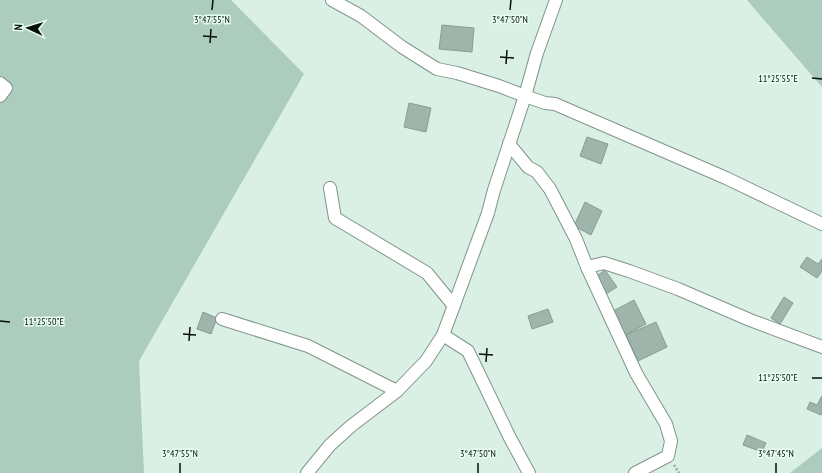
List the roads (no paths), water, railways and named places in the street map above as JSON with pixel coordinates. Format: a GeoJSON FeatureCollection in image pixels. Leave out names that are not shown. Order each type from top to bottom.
{"type":"FeatureCollection","features":[{"type":"Feature","properties":{"kind":"street"},"geometry":{"type":"LineString","coordinates":[[307,473],[330,445],[351,426],[397,391],[426,361],[443,335],[488,213],[537,53],[556,0]]}},
{"type":"Feature","properties":{"kind":"street"},"geometry":{"type":"LineString","coordinates":[[340,2],[402,47],[437,69],[457,73],[499,86],[545,103],[555,104],[719,175],[822,224]]}},
{"type":"Feature","properties":{"kind":"street"},"geometry":{"type":"LineString","coordinates":[[0,83],[6,88],[0,96]]}},
{"type":"Feature","properties":{"kind":"street"},"geometry":{"type":"LineString","coordinates":[[509,144],[528,167],[537,172],[550,189],[576,239],[587,267],[636,373],[666,424],[671,441],[668,456],[634,473]]}},
{"type":"Feature","properties":{"kind":"street"},"geometry":{"type":"LineString","coordinates":[[330,188],[335,218],[427,273],[454,306]]}},
{"type":"Feature","properties":{"kind":"street"},"geometry":{"type":"LineString","coordinates":[[587,267],[604,263],[629,271],[822,347]]}},
{"type":"Feature","properties":{"kind":"street"},"geometry":{"type":"LineString","coordinates":[[222,318],[260,329],[308,346],[397,391]]}},
{"type":"Feature","properties":{"kind":"street"},"geometry":{"type":"LineString","coordinates":[[443,335],[468,351],[509,436],[529,473]]}}]}
